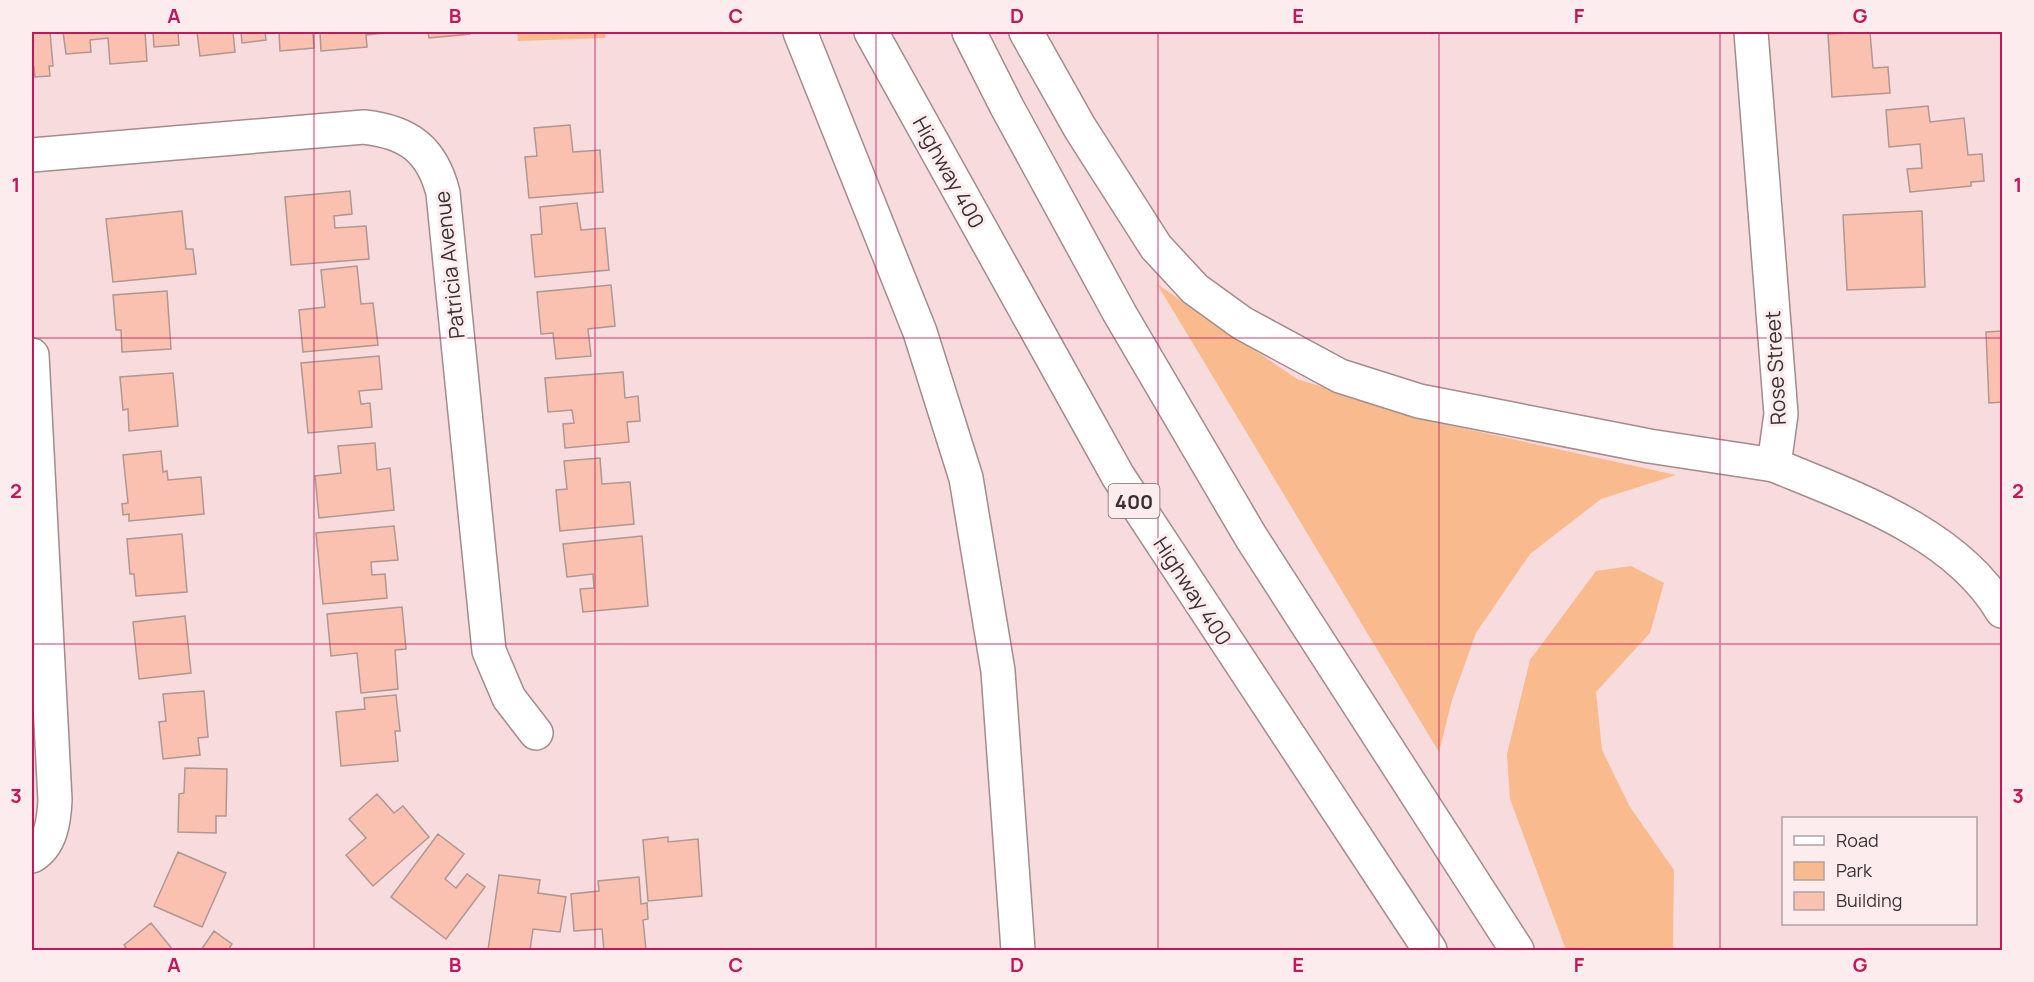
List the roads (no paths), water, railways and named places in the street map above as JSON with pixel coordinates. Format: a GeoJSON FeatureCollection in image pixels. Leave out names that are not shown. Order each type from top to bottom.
{"type":"FeatureCollection","features":[{"type":"Feature","properties":{"kind":"main road"},"geometry":{"type":"LineString","coordinates":[[800,32],[920,332],[966,478],[998,671],[1018,951]]}},
{"type":"Feature","properties":{"kind":"main road","name":"Highway 400"},"geometry":{"type":"LineString","coordinates":[[871,32],[1118,476],[1430,951]]}},
{"type":"Feature","properties":{"kind":"main road"},"geometry":{"type":"LineString","coordinates":[[969,32],[1007,107],[1120,314],[1251,537],[1517,951]]}},
{"type":"Feature","properties":{"kind":"main road"},"geometry":{"type":"LineString","coordinates":[[1026,32],[1080,128],[1156,247],[1195,289],[1242,323],[1340,376],[1419,400],[1649,446],[1774,465],[1902,519],[1956,559],[1996,600],[2002,611]]}},
{"type":"Feature","properties":{"kind":"main road","name":"Rose Street"},"geometry":{"type":"LineString","coordinates":[[1752,32],[1781,414],[1774,465]]}},
{"type":"Feature","properties":{"kind":"main road","name":"Patricia Avenue"},"geometry":{"type":"LineString","coordinates":[[32,155],[364,127],[385,129],[408,139],[428,156],[439,174],[443,193],[489,651],[509,698],[536,733]]}},
{"type":"Feature","properties":{"kind":"main road"},"geometry":{"type":"LineString","coordinates":[[32,355],[55,801],[54,825],[39,852],[32,856]]}}]}
